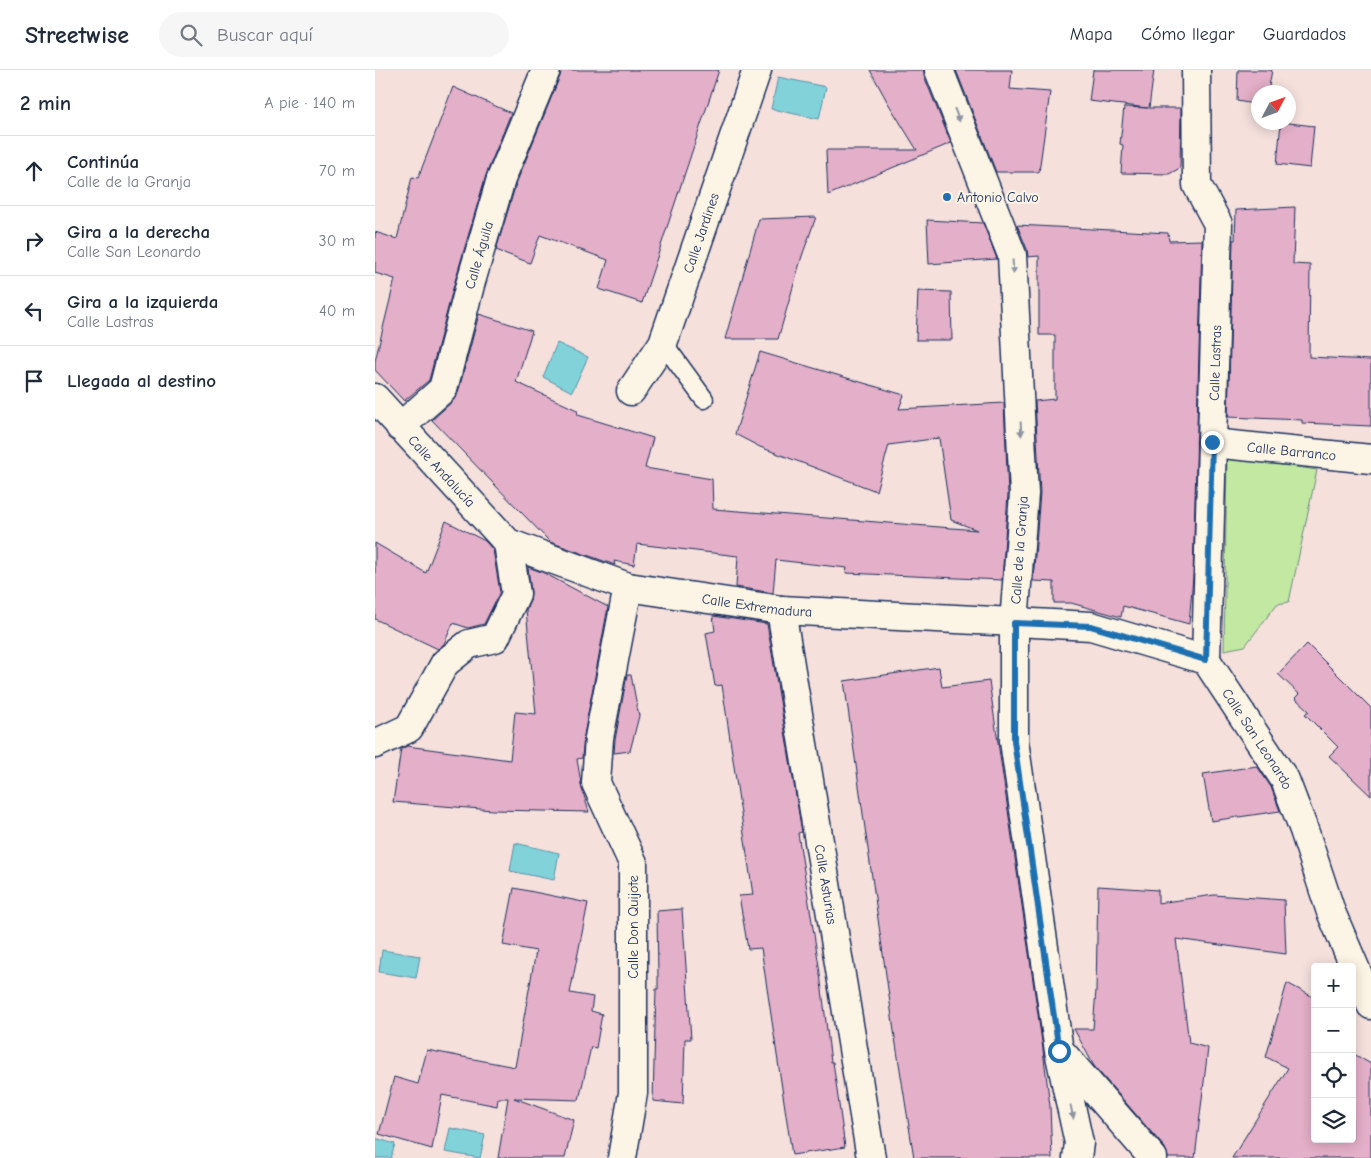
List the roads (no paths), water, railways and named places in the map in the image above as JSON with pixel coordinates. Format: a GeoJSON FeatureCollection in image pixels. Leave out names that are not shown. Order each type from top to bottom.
{"type":"FeatureCollection","features":[{"type":"Feature","properties":{"kind":"street","name":"Calle Águila"},"geometry":{"type":"LineString","coordinates":[[400,427],[443,389],[470,285],[501,179],[546,70]]}},
{"type":"Feature","properties":{"kind":"street","name":"Calle Jardines"},"geometry":{"type":"LineString","coordinates":[[631,391],[663,343],[757,70]]}},
{"type":"Feature","properties":{"kind":"street","name":"Calle de la Granja"},"geometry":{"type":"LineString","coordinates":[[939,70],[1012,255],[1024,494],[1014,623],[1014,741],[1059,1051],[1079,1144],[1077,1158]]}},
{"type":"Feature","properties":{"kind":"street","name":"Calle Lastras"},"geometry":{"type":"LineString","coordinates":[[1195,70],[1197,185],[1218,224],[1217,318],[1206,660]]}},
{"type":"Feature","properties":{"kind":"street","name":"Calle Andalucía"},"geometry":{"type":"LineString","coordinates":[[375,398],[508,544]]}},
{"type":"Feature","properties":{"kind":"street","name":"Calle Barranco"},"geometry":{"type":"LineString","coordinates":[[1212,442],[1371,460]]}},
{"type":"Feature","properties":{"kind":"street","name":"Calle Extremadura"},"geometry":{"type":"LineString","coordinates":[[508,544],[629,587],[781,610],[1014,623]]}},
{"type":"Feature","properties":{"kind":"street"},"geometry":{"type":"LineString","coordinates":[[375,744],[409,728],[445,663],[469,644],[495,638],[516,594],[508,544]]}},
{"type":"Feature","properties":{"kind":"street","name":"Calle Don Quijote"},"geometry":{"type":"LineString","coordinates":[[622,1158],[633,1093],[633,863],[596,783],[599,738],[629,587]]}},
{"type":"Feature","properties":{"kind":"street","name":"Calle Asturias"},"geometry":{"type":"LineString","coordinates":[[781,610],[871,1158]]}},
{"type":"Feature","properties":{"kind":"street"},"geometry":{"type":"LineString","coordinates":[[1014,623],[1091,626],[1206,660]]}},
{"type":"Feature","properties":{"kind":"street","name":"Calle San Leonardo"},"geometry":{"type":"LineString","coordinates":[[1206,660],[1285,780],[1331,912],[1371,1005]]}},
{"type":"Feature","properties":{"kind":"street"},"geometry":{"type":"LineString","coordinates":[[1059,1051],[1153,1158]]}},
{"type":"Feature","properties":{"kind":"lane"},"geometry":{"type":"LineString","coordinates":[[663,343],[703,399]]}},
{"type":"Feature","properties":{"kind":"water"},"geometry":{"type":"Polygon","coordinates":[[[778,77],[826,87],[819,119],[771,109],[778,77]]]}},
{"type":"Feature","properties":{"kind":"water"},"geometry":{"type":"Polygon","coordinates":[[[557,343],[588,357],[572,392],[543,377],[557,343]]]}},
{"type":"Feature","properties":{"kind":"water"},"geometry":{"type":"Polygon","coordinates":[[[515,843],[559,853],[554,880],[510,871],[515,843]]]}},
{"type":"Feature","properties":{"kind":"water"},"geometry":{"type":"Polygon","coordinates":[[[382,950],[420,956],[416,978],[379,972],[382,950]]]}},
{"type":"Feature","properties":{"kind":"water"},"geometry":{"type":"Polygon","coordinates":[[[450,1128],[485,1135],[480,1158],[445,1152],[450,1128]]]}},
{"type":"Feature","properties":{"kind":"water"},"geometry":{"type":"Polygon","coordinates":[[[375,1138],[395,1144],[391,1158],[375,1158],[375,1138]]]}},
{"type":"Feature","properties":{"kind":"place","name":"Antonio Calvo"},"geometry":{"type":"Point","coordinates":[947,197]}}]}
